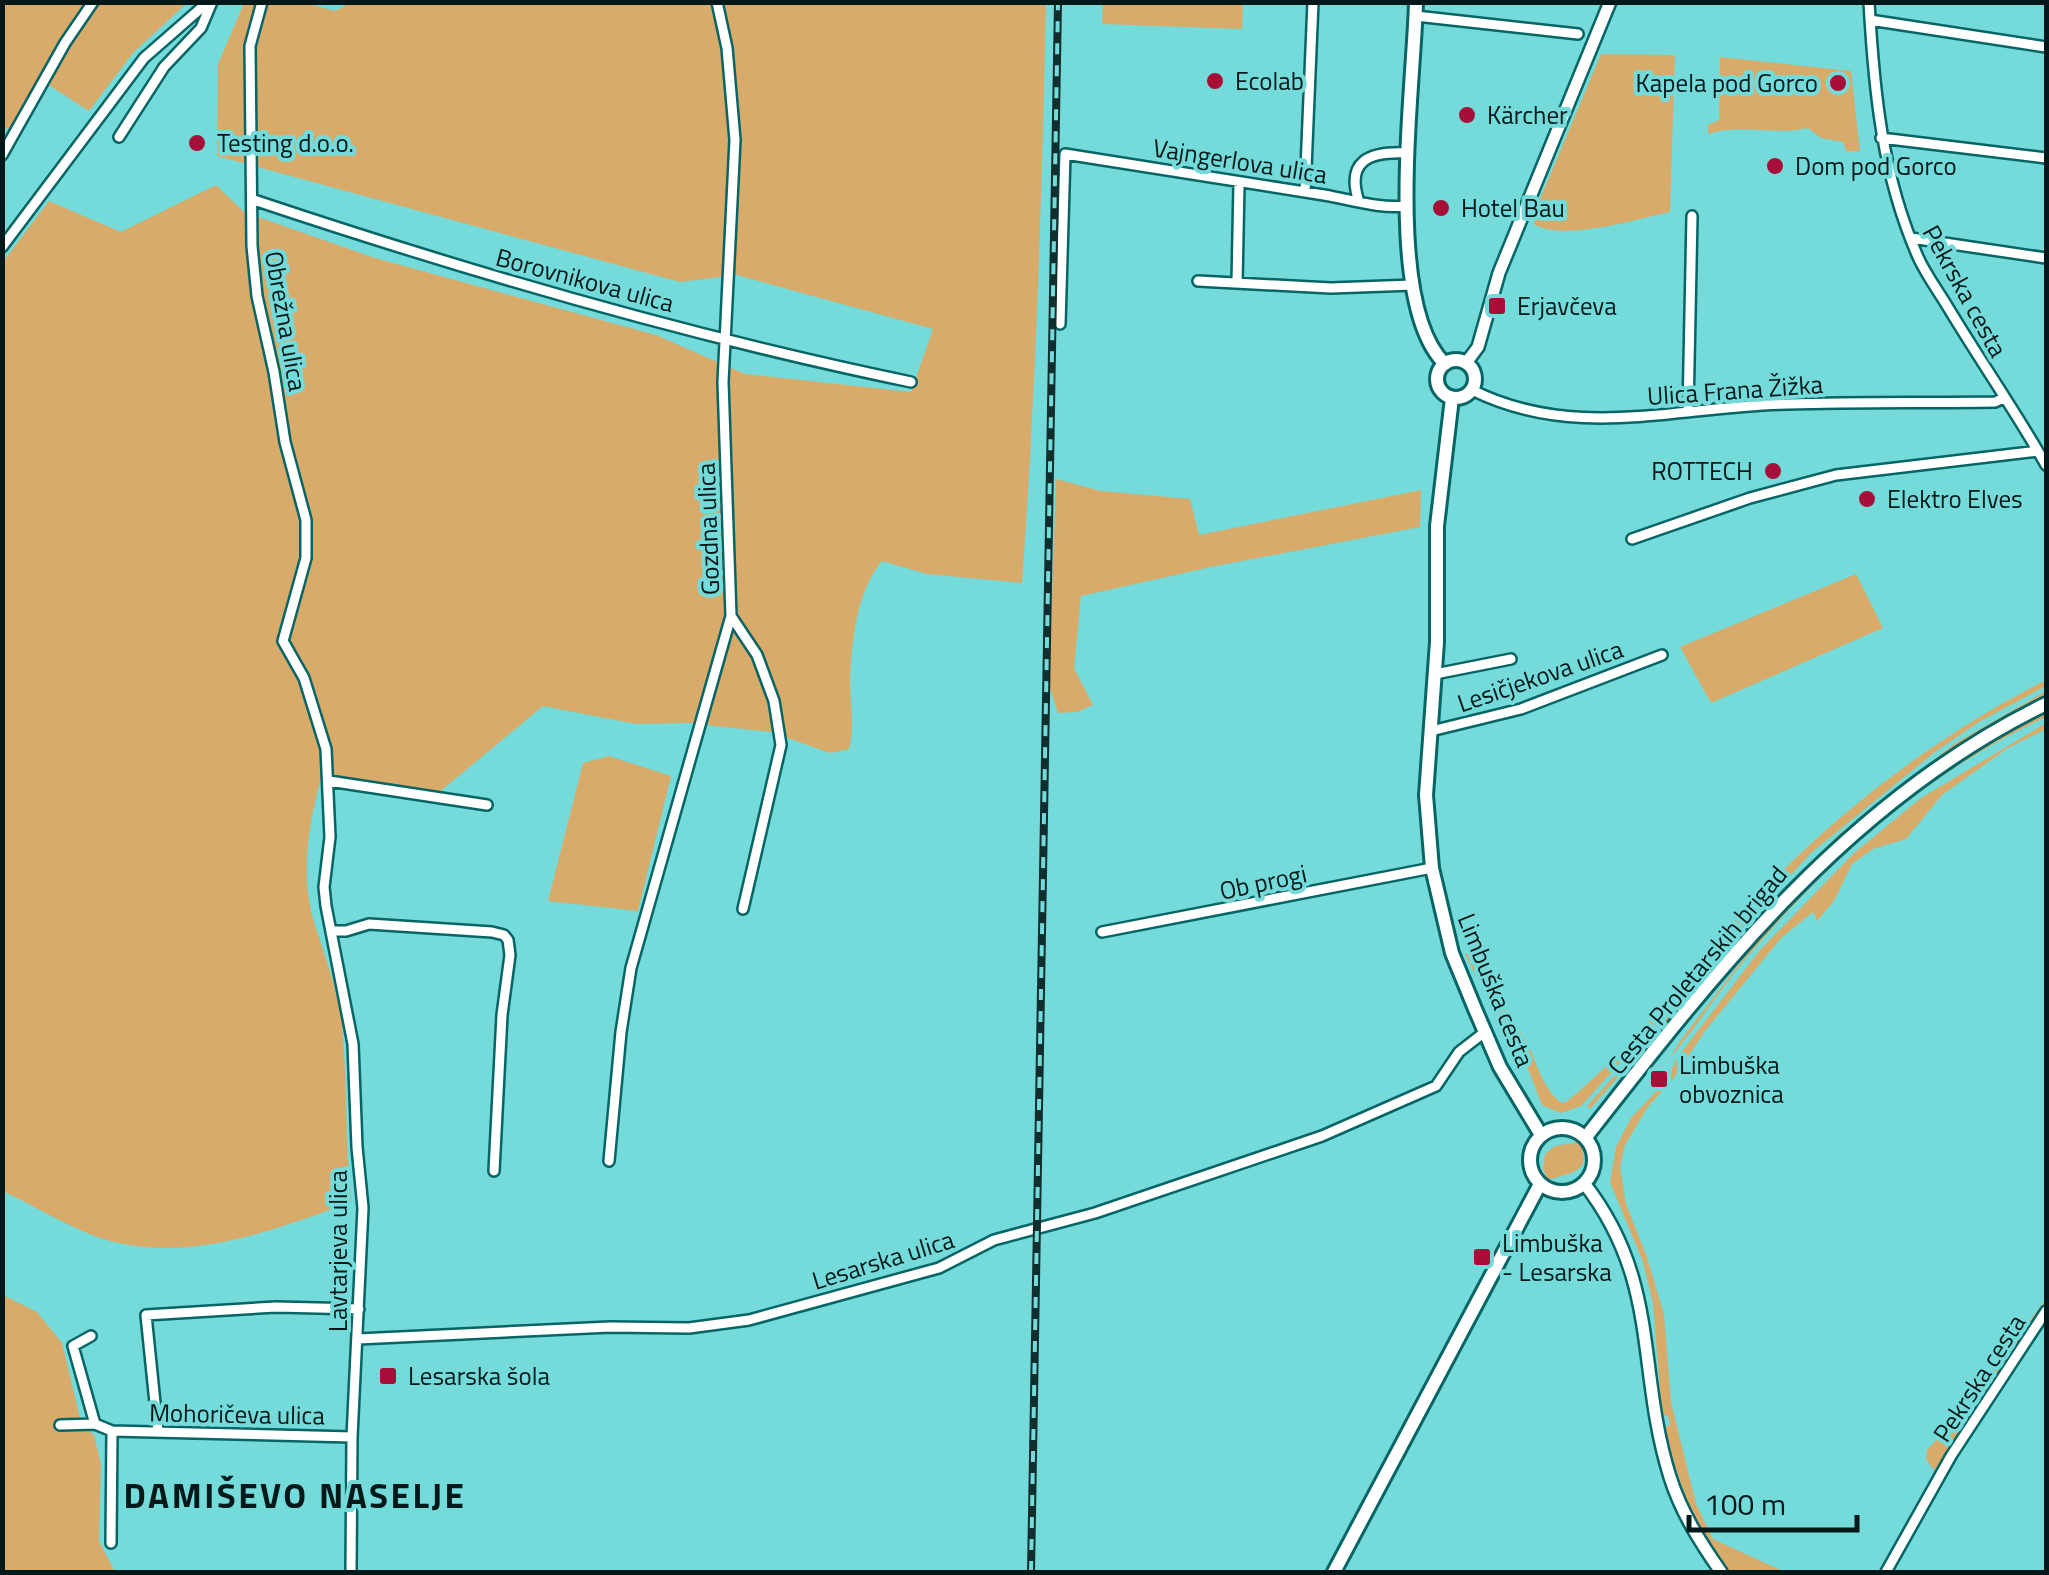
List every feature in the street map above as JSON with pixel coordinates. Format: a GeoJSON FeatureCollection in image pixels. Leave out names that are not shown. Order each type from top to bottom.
{"type":"FeatureCollection","features":[{"type":"Feature","properties":{"kind":"main road","name":"Limbuška cesta"},"geometry":{"type":"LineString","coordinates":[[1416,10],[1407,206],[1414,285],[1432,351],[1446,364],[1438,373],[1438,385],[1452,398],[1438,496],[1435,674],[1426,794],[1432,868],[1452,953],[1500,1068],[1541,1135]]}},
{"type":"Feature","properties":{"kind":"main road"},"geometry":{"type":"LineString","coordinates":[[1446,364],[1466,363],[1475,376],[1472,390],[1466,396],[1452,398]]}},
{"type":"Feature","properties":{"kind":"main road","name":"Cesta Proletarskih brigad"},"geometry":{"type":"LineString","coordinates":[[1586,1137],[1764,920],[1807,875],[1892,799],[1962,752],[2046,704]]}},
{"type":"Feature","properties":{"kind":"main road"},"geometry":{"type":"LineString","coordinates":[[1569,1128],[1586,1137],[1595,1161],[1584,1184],[1558,1192],[1540,1184],[1530,1159],[1541,1135],[1569,1128]]}},
{"type":"Feature","properties":{"kind":"main road"},"geometry":{"type":"LineString","coordinates":[[1334,1572],[1540,1184]]}},
{"type":"Feature","properties":{"kind":"street"},"geometry":{"type":"LineString","coordinates":[[2,155],[65,43],[93,2]]}},
{"type":"Feature","properties":{"kind":"street"},"geometry":{"type":"LineString","coordinates":[[118,137],[164,68],[202,28],[210,2]]}},
{"type":"Feature","properties":{"kind":"street"},"geometry":{"type":"LineString","coordinates":[[2,247],[144,58],[210,2]]}},
{"type":"Feature","properties":{"kind":"street","name":"Obrežna ulica"},"geometry":{"type":"LineString","coordinates":[[262,2],[250,46],[252,246],[257,296],[285,442],[306,520],[306,558],[282,640]]}},
{"type":"Feature","properties":{"kind":"street","name":"Gozdna ulica"},"geometry":{"type":"LineString","coordinates":[[608,1161],[630,968],[730,616],[724,382],[734,140],[727,48],[717,2]]}},
{"type":"Feature","properties":{"kind":"street"},"geometry":{"type":"LineString","coordinates":[[1305,192],[1313,2]]}},
{"type":"Feature","properties":{"kind":"street"},"geometry":{"type":"LineString","coordinates":[[1466,363],[1478,347],[1499,273],[1610,2]]}},
{"type":"Feature","properties":{"kind":"street","name":"Pekrska cesta"},"geometry":{"type":"LineString","coordinates":[[1869,2],[1881,138],[1888,174],[1919,259],[2046,466]]}},
{"type":"Feature","properties":{"kind":"street"},"geometry":{"type":"LineString","coordinates":[[1416,10],[1578,34]]}},
{"type":"Feature","properties":{"kind":"street"},"geometry":{"type":"LineString","coordinates":[[1870,20],[2046,47]]}},
{"type":"Feature","properties":{"kind":"street"},"geometry":{"type":"LineString","coordinates":[[1881,138],[2046,158]]}},
{"type":"Feature","properties":{"kind":"street"},"geometry":{"type":"LineString","coordinates":[[1359,202],[1353,185],[1358,166],[1367,157],[1408,153]]}},
{"type":"Feature","properties":{"kind":"street","name":"Vajngerlova ulica"},"geometry":{"type":"LineString","coordinates":[[1060,324],[1065,154],[1375,207],[1407,206]]}},
{"type":"Feature","properties":{"kind":"street"},"geometry":{"type":"LineString","coordinates":[[1236,284],[1239,184]]}},
{"type":"Feature","properties":{"kind":"street","name":"Borovnikova ulica"},"geometry":{"type":"LineString","coordinates":[[254,200],[476,271],[726,338],[911,382]]}},
{"type":"Feature","properties":{"kind":"street"},"geometry":{"type":"LineString","coordinates":[[1688,412],[1692,216]]}},
{"type":"Feature","properties":{"kind":"street"},"geometry":{"type":"LineString","coordinates":[[1911,238],[2046,258]]}},
{"type":"Feature","properties":{"kind":"street"},"geometry":{"type":"LineString","coordinates":[[1198,281],[1330,288],[1414,285]]}},
{"type":"Feature","properties":{"kind":"street","name":"Ulica Frana Žižka"},"geometry":{"type":"LineString","coordinates":[[1472,390],[1512,408],[1563,419],[1786,404],[1996,402],[2004,398]]}},
{"type":"Feature","properties":{"kind":"street"},"geometry":{"type":"LineString","coordinates":[[1632,539],[1750,498],[1836,476],[2038,451]]}},
{"type":"Feature","properties":{"kind":"street"},"geometry":{"type":"LineString","coordinates":[[730,616],[758,655],[774,701],[781,746],[743,908]]}},
{"type":"Feature","properties":{"kind":"street","name":"Lavtarjeva ulica"},"geometry":{"type":"LineString","coordinates":[[282,640],[304,678],[326,749],[330,838],[324,887],[353,1044],[358,1100],[357,1147],[363,1208],[350,1572]]}},
{"type":"Feature","properties":{"kind":"street","name":"Lesičjekova ulica"},"geometry":{"type":"LineString","coordinates":[[1430,732],[1521,709],[1662,654]]}},
{"type":"Feature","properties":{"kind":"street"},"geometry":{"type":"LineString","coordinates":[[1435,674],[1510,659]]}},
{"type":"Feature","properties":{"kind":"street"},"geometry":{"type":"LineString","coordinates":[[329,782],[487,805]]}},
{"type":"Feature","properties":{"kind":"street","name":"Ob progi"},"geometry":{"type":"LineString","coordinates":[[1102,932],[1432,868]]}},
{"type":"Feature","properties":{"kind":"street"},"geometry":{"type":"LineString","coordinates":[[331,931],[369,924],[492,932],[508,940],[494,1171]]}},
{"type":"Feature","properties":{"kind":"street","name":"Lesarska ulica"},"geometry":{"type":"LineString","coordinates":[[358,1338],[610,1327],[690,1328],[749,1320],[938,1268],[1014,1233],[1094,1213],[1322,1136],[1436,1086],[1459,1052],[1486,1031]]}},
{"type":"Feature","properties":{"kind":"street"},"geometry":{"type":"LineString","coordinates":[[1584,1184],[1616,1231],[1630,1262],[1670,1476],[1687,1518],[1720,1572]]}},
{"type":"Feature","properties":{"kind":"street"},"geometry":{"type":"LineString","coordinates":[[158,1432],[146,1315],[258,1308],[359,1308]]}},
{"type":"Feature","properties":{"kind":"street","name":"Pekrska cesta"},"geometry":{"type":"LineString","coordinates":[[1886,1572],[1951,1456],[2046,1311]]}},
{"type":"Feature","properties":{"kind":"street"},"geometry":{"type":"LineString","coordinates":[[91,1336],[72,1346],[95,1424]]}},
{"type":"Feature","properties":{"kind":"street"},"geometry":{"type":"LineString","coordinates":[[60,1425],[95,1424],[112,1432],[111,1543]]}},
{"type":"Feature","properties":{"kind":"street","name":"Mohoričeva ulica"},"geometry":{"type":"LineString","coordinates":[[112,1432],[352,1437]]}},
{"type":"Feature","properties":{"kind":"shaded area"},"geometry":{"type":"Polygon","coordinates":[[[352,2],[1046,3],[1038,293],[1022,583],[927,574],[882,561],[866,587],[854,633],[849,749],[830,753],[771,732],[688,723],[636,724],[543,706],[437,794],[321,779],[309,832],[307,886],[342,1026],[352,1202],[224,1242],[158,1248],[125,1244],[92,1235],[3,1191],[2,263],[49,201],[121,232],[216,185],[244,212],[375,258],[656,335],[745,374],[911,392],[933,329],[737,275],[680,282],[217,156],[218,64],[244,3],[306,3],[335,11],[352,2]]]}},
{"type":"Feature","properties":{"kind":"shaded area"},"geometry":{"type":"Polygon","coordinates":[[[3,3],[187,3],[133,53],[89,111],[41,80],[11,129],[3,128],[3,3]]]}},
{"type":"Feature","properties":{"kind":"shaded area"},"geometry":{"type":"Polygon","coordinates":[[[1103,3],[1243,3],[1242,29],[1102,24],[1103,3]]]}},
{"type":"Feature","properties":{"kind":"shaded area"},"geometry":{"type":"Polygon","coordinates":[[[1601,54],[1675,55],[1670,212],[1581,230],[1547,229],[1534,224],[1540,199],[1601,54]]]}},
{"type":"Feature","properties":{"kind":"shaded area"},"geometry":{"type":"Polygon","coordinates":[[[1720,57],[1851,71],[1860,151],[1846,151],[1843,142],[1821,138],[1808,128],[1708,134],[1708,125],[1719,120],[1720,57]]]}},
{"type":"Feature","properties":{"kind":"shaded area"},"geometry":{"type":"Polygon","coordinates":[[[1056,479],[1101,491],[1190,499],[1199,535],[1421,490],[1420,527],[1081,596],[1074,668],[1093,705],[1077,712],[1058,713],[1049,685],[1056,479]]]}},
{"type":"Feature","properties":{"kind":"shaded area"},"geometry":{"type":"Polygon","coordinates":[[[1856,574],[1883,628],[1711,703],[1680,647],[1856,574]]]}},
{"type":"Feature","properties":{"kind":"shaded area"},"geometry":{"type":"Polygon","coordinates":[[[2046,680],[2046,686],[1979,722],[1935,752],[1811,853],[1581,1106],[1561,1113],[1542,1105],[1518,1043],[1498,1020],[1465,954],[1472,951],[1489,986],[1526,1041],[1545,1083],[1555,1097],[1566,1102],[1617,1055],[1754,900],[1820,836],[1928,750],[2046,680]]]}},
{"type":"Feature","properties":{"kind":"shaded area"},"geometry":{"type":"Polygon","coordinates":[[[2046,691],[2046,695],[1956,746],[1914,778],[1647,1044],[1590,1109],[1587,1106],[1797,875],[1842,832],[1954,744],[2046,691]]]}},
{"type":"Feature","properties":{"kind":"shaded area"},"geometry":{"type":"Polygon","coordinates":[[[2046,713],[2046,717],[2003,738],[1923,790],[1848,851],[1749,955],[1670,1058],[1748,954],[1784,912],[1863,834],[1950,767],[2046,713]]]}},
{"type":"Feature","properties":{"kind":"shaded area"},"geometry":{"type":"Polygon","coordinates":[[[2046,723],[2046,729],[2008,748],[1942,795],[1906,839],[1873,849],[1852,864],[1834,901],[1817,921],[1813,912],[1781,938],[1705,1031],[1673,1079],[1647,1108],[1625,1145],[1620,1167],[1626,1204],[1664,1315],[1671,1402],[1696,1504],[1713,1539],[1785,1572],[1728,1572],[1697,1521],[1670,1448],[1665,1428],[1670,1424],[1661,1402],[1653,1303],[1643,1262],[1610,1182],[1616,1147],[1631,1118],[1667,1080],[1677,1058],[1760,950],[1854,853],[1921,798],[2046,723]]]}},
{"type":"Feature","properties":{"kind":"shaded area"},"geometry":{"type":"Polygon","coordinates":[[[609,756],[671,776],[638,911],[548,901],[583,763],[609,756]]]}},
{"type":"Feature","properties":{"kind":"shaded area"},"geometry":{"type":"Polygon","coordinates":[[[1579,1142],[1584,1160],[1581,1166],[1548,1180],[1543,1169],[1545,1154],[1555,1146],[1579,1142]]]}},
{"type":"Feature","properties":{"kind":"shaded area"},"geometry":{"type":"Polygon","coordinates":[[[3,1295],[37,1312],[62,1343],[82,1426],[94,1435],[101,1464],[99,1541],[115,1572],[3,1572],[3,1295]]]}},
{"type":"Feature","properties":{"kind":"shaded area"},"geometry":{"type":"Polygon","coordinates":[[[2046,1299],[1880,1572],[1932,1481],[1934,1470],[1926,1459],[1927,1450],[1941,1435],[1962,1428],[1988,1377],[2046,1299]]]}},
{"type":"Feature","properties":{"kind":"railway"},"geometry":{"type":"LineString","coordinates":[[1031,1572],[1058,2]]}},
{"type":"Feature","properties":{"kind":"place","name":"Ecolab"},"geometry":{"type":"Point","coordinates":[1215,81]}},
{"type":"Feature","properties":{"kind":"place","name":"Kapela pod Gorco"},"geometry":{"type":"Point","coordinates":[1838,83]}},
{"type":"Feature","properties":{"kind":"place","name":"Kärcher"},"geometry":{"type":"Point","coordinates":[1467,115]}},
{"type":"Feature","properties":{"kind":"place","name":"Testing d.o.o."},"geometry":{"type":"Point","coordinates":[197,143]}},
{"type":"Feature","properties":{"kind":"place","name":"Dom pod Gorco"},"geometry":{"type":"Point","coordinates":[1775,166]}},
{"type":"Feature","properties":{"kind":"place","name":"Hotel Bau"},"geometry":{"type":"Point","coordinates":[1441,208]}},
{"type":"Feature","properties":{"kind":"place","name":"Erjavčeva"},"geometry":{"type":"Point","coordinates":[1497,306]}},
{"type":"Feature","properties":{"kind":"place","name":"ROTTECH"},"geometry":{"type":"Point","coordinates":[1773,471]}},
{"type":"Feature","properties":{"kind":"place","name":"Elektro Elves"},"geometry":{"type":"Point","coordinates":[1867,499]}},
{"type":"Feature","properties":{"kind":"place","name":"Limbuška obvoznica"},"geometry":{"type":"Point","coordinates":[1659,1079]}},
{"type":"Feature","properties":{"kind":"place","name":"Limbuška - Lesarska"},"geometry":{"type":"Point","coordinates":[1482,1257]}},
{"type":"Feature","properties":{"kind":"place","name":"Lesarska šola"},"geometry":{"type":"Point","coordinates":[388,1376]}},
{"type":"Feature","properties":{"kind":"district","name":"DAMIŠEVO NASELJE"},"geometry":{"type":"Point","coordinates":[295,1495]}}]}
